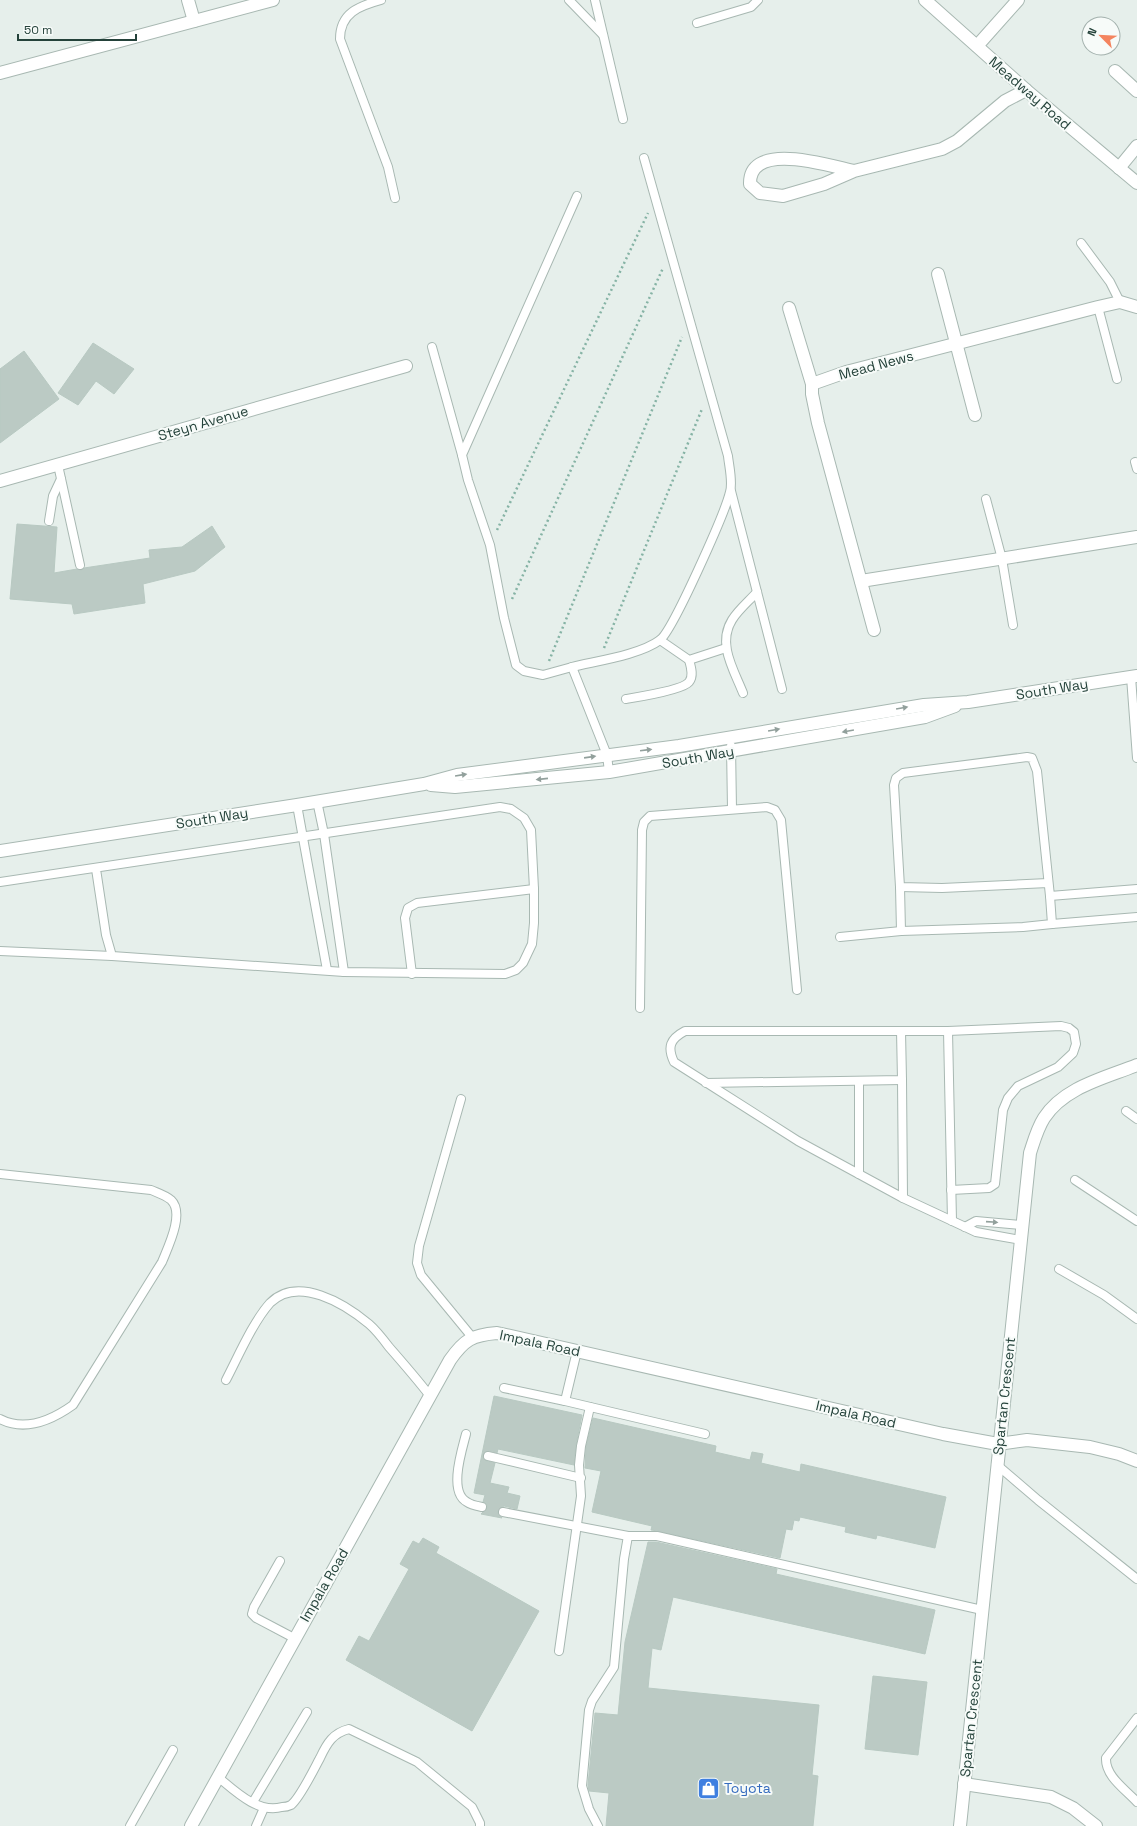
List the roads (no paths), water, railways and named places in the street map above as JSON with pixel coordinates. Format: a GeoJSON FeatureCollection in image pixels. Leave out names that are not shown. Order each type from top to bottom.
{"type":"FeatureCollection","features":[{"type":"Feature","properties":{"kind":"street"},"geometry":{"type":"LineString","coordinates":[[188,0],[194,21]]}},
{"type":"Feature","properties":{"kind":"street"},"geometry":{"type":"LineString","coordinates":[[0,73],[273,0]]}},
{"type":"Feature","properties":{"kind":"street","name":"Meadway Road"},"geometry":{"type":"LineString","coordinates":[[925,0],[1026,90],[1137,184]]}},
{"type":"Feature","properties":{"kind":"street"},"geometry":{"type":"LineString","coordinates":[[977,46],[1018,0]]}},
{"type":"Feature","properties":{"kind":"street"},"geometry":{"type":"LineString","coordinates":[[1114,71],[1137,91]]}},
{"type":"Feature","properties":{"kind":"street"},"geometry":{"type":"LineString","coordinates":[[854,171],[800,160],[771,160],[761,162],[755,168],[750,177],[750,184],[760,193],[783,196],[824,184],[854,171],[942,150],[957,140],[1005,101],[1026,90]]}},
{"type":"Feature","properties":{"kind":"street"},"geometry":{"type":"LineString","coordinates":[[1119,168],[1137,146]]}},
{"type":"Feature","properties":{"kind":"street"},"geometry":{"type":"LineString","coordinates":[[938,274],[976,415]]}},
{"type":"Feature","properties":{"kind":"street","name":"Mead News"},"geometry":{"type":"LineString","coordinates":[[812,384],[846,372],[1098,307],[1120,302],[1137,307]]}},
{"type":"Feature","properties":{"kind":"street"},"geometry":{"type":"LineString","coordinates":[[789,308],[812,384],[812,394],[818,423],[874,630]]}},
{"type":"Feature","properties":{"kind":"street","name":"Steyn Avenue"},"geometry":{"type":"LineString","coordinates":[[0,481],[406,366]]}},
{"type":"Feature","properties":{"kind":"street"},"geometry":{"type":"LineString","coordinates":[[861,581],[1137,537]]}},
{"type":"Feature","properties":{"kind":"street","name":"South Way"},"geometry":{"type":"LineString","coordinates":[[0,851],[424,784],[457,775],[731,737],[924,705],[968,702],[1134,676]]}},
{"type":"Feature","properties":{"kind":"street","name":"South Way"},"geometry":{"type":"LineString","coordinates":[[424,784],[455,787],[609,772],[925,717],[968,702]]}},
{"type":"Feature","properties":{"kind":"street","name":"Spartan Crescent"},"geometry":{"type":"LineString","coordinates":[[960,1826],[998,1444],[1030,1153],[1044,1118],[1054,1106],[1082,1087],[1137,1066]]}},
{"type":"Feature","properties":{"kind":"street","name":"Impala Road"},"geometry":{"type":"LineString","coordinates":[[191,1826],[294,1638],[450,1360],[464,1342],[472,1337],[480,1334],[497,1333],[873,1418],[998,1444],[1027,1440],[1090,1446],[1137,1461]]}},
{"type":"Feature","properties":{"kind":"street","name":"Spartan Crescent"},"geometry":{"type":"LineString","coordinates":[[964,1784],[1051,1797],[1073,1808],[1096,1826]]}},
{"type":"Feature","properties":{"kind":"lane"},"geometry":{"type":"LineString","coordinates":[[381,0],[360,6],[344,20],[340,30],[340,39],[388,167],[395,198]]}},
{"type":"Feature","properties":{"kind":"lane"},"geometry":{"type":"LineString","coordinates":[[569,0],[603,35]]}},
{"type":"Feature","properties":{"kind":"lane"},"geometry":{"type":"LineString","coordinates":[[595,0],[623,119]]}},
{"type":"Feature","properties":{"kind":"lane"},"geometry":{"type":"LineString","coordinates":[[697,23],[751,7],[758,0]]}},
{"type":"Feature","properties":{"kind":"lane"},"geometry":{"type":"LineString","coordinates":[[644,158],[728,456],[731,490],[782,689]]}},
{"type":"Feature","properties":{"kind":"lane"},"geometry":{"type":"LineString","coordinates":[[462,455],[577,196]]}},
{"type":"Feature","properties":{"kind":"lane"},"geometry":{"type":"LineString","coordinates":[[1081,243],[1110,282],[1120,302]]}},
{"type":"Feature","properties":{"kind":"lane"},"geometry":{"type":"LineString","coordinates":[[1098,307],[1117,379]]}},
{"type":"Feature","properties":{"kind":"lane"},"geometry":{"type":"LineString","coordinates":[[432,347],[468,480],[490,545],[504,618],[516,665],[524,671],[543,675],[641,650],[660,640],[675,617],[719,522],[731,490]]}},
{"type":"Feature","properties":{"kind":"lane"},"geometry":{"type":"LineString","coordinates":[[58,464],[80,566]]}},
{"type":"Feature","properties":{"kind":"lane"},"geometry":{"type":"LineString","coordinates":[[49,521],[53,496],[61,479]]}},
{"type":"Feature","properties":{"kind":"lane"},"geometry":{"type":"LineString","coordinates":[[986,499],[1002,559],[1013,624]]}},
{"type":"Feature","properties":{"kind":"lane"},"geometry":{"type":"LineString","coordinates":[[743,693],[726,648],[725,636],[732,620],[757,592]]}},
{"type":"Feature","properties":{"kind":"lane"},"geometry":{"type":"LineString","coordinates":[[626,699],[681,687],[689,682],[692,674],[689,660],[660,640]]}},
{"type":"Feature","properties":{"kind":"lane"},"geometry":{"type":"LineString","coordinates":[[689,660],[726,648]]}},
{"type":"Feature","properties":{"kind":"lane"},"geometry":{"type":"LineString","coordinates":[[572,667],[607,755],[609,772]]}},
{"type":"Feature","properties":{"kind":"lane"},"geometry":{"type":"LineString","coordinates":[[1134,676],[1137,758]]}},
{"type":"Feature","properties":{"kind":"lane"},"geometry":{"type":"LineString","coordinates":[[731,737],[732,809]]}},
{"type":"Feature","properties":{"kind":"lane"},"geometry":{"type":"LineString","coordinates":[[901,931],[894,785],[896,778],[903,773],[1027,757],[1032,758],[1037,771],[1052,924]]}},
{"type":"Feature","properties":{"kind":"lane"},"geometry":{"type":"LineString","coordinates":[[317,801],[324,834],[344,972]]}},
{"type":"Feature","properties":{"kind":"lane"},"geometry":{"type":"LineString","coordinates":[[297,805],[327,970]]}},
{"type":"Feature","properties":{"kind":"lane"},"geometry":{"type":"LineString","coordinates":[[640,1008],[642,830],[644,822],[650,816],[767,806],[775,810],[781,820],[797,990]]}},
{"type":"Feature","properties":{"kind":"lane"},"geometry":{"type":"LineString","coordinates":[[0,882],[96,869],[500,807],[511,809],[524,818],[531,830],[534,888],[534,923],[532,944],[523,963],[516,970],[504,974],[344,972],[112,956],[0,951]]}},
{"type":"Feature","properties":{"kind":"lane"},"geometry":{"type":"LineString","coordinates":[[96,869],[106,935],[112,956]]}},
{"type":"Feature","properties":{"kind":"lane"},"geometry":{"type":"LineString","coordinates":[[900,887],[942,888],[1048,883]]}},
{"type":"Feature","properties":{"kind":"lane"},"geometry":{"type":"LineString","coordinates":[[412,974],[405,918],[408,908],[417,903],[534,888]]}},
{"type":"Feature","properties":{"kind":"lane"},"geometry":{"type":"LineString","coordinates":[[1050,896],[1137,888]]}},
{"type":"Feature","properties":{"kind":"lane"},"geometry":{"type":"LineString","coordinates":[[840,937],[901,931],[1023,927],[1137,917]]}},
{"type":"Feature","properties":{"kind":"lane"},"geometry":{"type":"LineString","coordinates":[[951,1190],[990,1188],[994,1184],[1003,1110],[1008,1098],[1018,1086],[1040,1077],[1058,1067],[1073,1053],[1076,1044],[1074,1032],[1069,1028],[1061,1026],[948,1031],[685,1031],[676,1035],[671,1042],[669,1053],[674,1062],[798,1141],[903,1198],[964,1227],[976,1232],[1021,1240]]}},
{"type":"Feature","properties":{"kind":"lane"},"geometry":{"type":"LineString","coordinates":[[901,1031],[903,1198]]}},
{"type":"Feature","properties":{"kind":"lane"},"geometry":{"type":"LineString","coordinates":[[948,1031],[952,1221]]}},
{"type":"Feature","properties":{"kind":"lane"},"geometry":{"type":"LineString","coordinates":[[706,1083],[902,1080]]}},
{"type":"Feature","properties":{"kind":"lane"},"geometry":{"type":"LineString","coordinates":[[859,1081],[859,1174]]}},
{"type":"Feature","properties":{"kind":"lane"},"geometry":{"type":"LineString","coordinates":[[461,1099],[419,1246],[417,1263],[421,1275],[472,1337]]}},
{"type":"Feature","properties":{"kind":"lane"},"geometry":{"type":"LineString","coordinates":[[1126,1111],[1137,1119]]}},
{"type":"Feature","properties":{"kind":"lane"},"geometry":{"type":"LineString","coordinates":[[0,1174],[151,1190],[162,1194],[172,1201],[177,1210],[169,1246],[162,1262],[73,1405],[57,1416],[44,1421],[25,1424],[9,1424],[0,1419]]}},
{"type":"Feature","properties":{"kind":"lane"},"geometry":{"type":"LineString","coordinates":[[1075,1180],[1137,1222]]}},
{"type":"Feature","properties":{"kind":"lane"},"geometry":{"type":"LineString","coordinates":[[964,1227],[976,1221],[1022,1224]]}},
{"type":"Feature","properties":{"kind":"lane"},"geometry":{"type":"LineString","coordinates":[[1059,1269],[1104,1295],[1137,1319]]}},
{"type":"Feature","properties":{"kind":"lane"},"geometry":{"type":"LineString","coordinates":[[226,1380],[258,1320],[271,1303],[281,1296],[296,1292],[312,1292],[340,1303],[370,1324],[430,1396]]}},
{"type":"Feature","properties":{"kind":"lane"},"geometry":{"type":"LineString","coordinates":[[565,1401],[577,1351]]}},
{"type":"Feature","properties":{"kind":"lane"},"geometry":{"type":"LineString","coordinates":[[504,1388],[705,1434]]}},
{"type":"Feature","properties":{"kind":"lane"},"geometry":{"type":"LineString","coordinates":[[559,1651],[581,1496],[579,1465],[581,1446],[590,1407]]}},
{"type":"Feature","properties":{"kind":"lane"},"geometry":{"type":"LineString","coordinates":[[466,1434],[456,1481],[459,1493],[466,1502],[482,1507]]}},
{"type":"Feature","properties":{"kind":"lane"},"geometry":{"type":"LineString","coordinates":[[488,1456],[581,1478]]}},
{"type":"Feature","properties":{"kind":"lane"},"geometry":{"type":"LineString","coordinates":[[996,1464],[1038,1500],[1137,1579]]}},
{"type":"Feature","properties":{"kind":"lane"},"geometry":{"type":"LineString","coordinates":[[503,1512],[628,1536],[657,1536],[982,1610]]}},
{"type":"Feature","properties":{"kind":"lane"},"geometry":{"type":"LineString","coordinates":[[598,1826],[589,1809],[582,1786],[589,1710],[592,1702],[614,1667],[628,1536]]}},
{"type":"Feature","properties":{"kind":"lane"},"geometry":{"type":"LineString","coordinates":[[280,1561],[252,1614],[256,1618],[294,1638]]}},
{"type":"Feature","properties":{"kind":"lane"},"geometry":{"type":"LineString","coordinates":[[253,1802],[307,1712]]}},
{"type":"Feature","properties":{"kind":"lane"},"geometry":{"type":"LineString","coordinates":[[1137,1718],[1106,1758],[1105,1766],[1110,1774],[1137,1802]]}},
{"type":"Feature","properties":{"kind":"lane"},"geometry":{"type":"LineString","coordinates":[[218,1777],[237,1793],[264,1808],[274,1809],[291,1805],[306,1785],[326,1745],[338,1731],[349,1728],[417,1762],[472,1807],[480,1826]]}},
{"type":"Feature","properties":{"kind":"lane"},"geometry":{"type":"LineString","coordinates":[[130,1826],[173,1750]]}},
{"type":"Feature","properties":{"kind":"lane"},"geometry":{"type":"LineString","coordinates":[[256,1826],[264,1808]]}},
{"type":"Feature","properties":{"kind":"place","name":"Toyota"},"geometry":{"type":"Point","coordinates":[709,1788]}}]}
